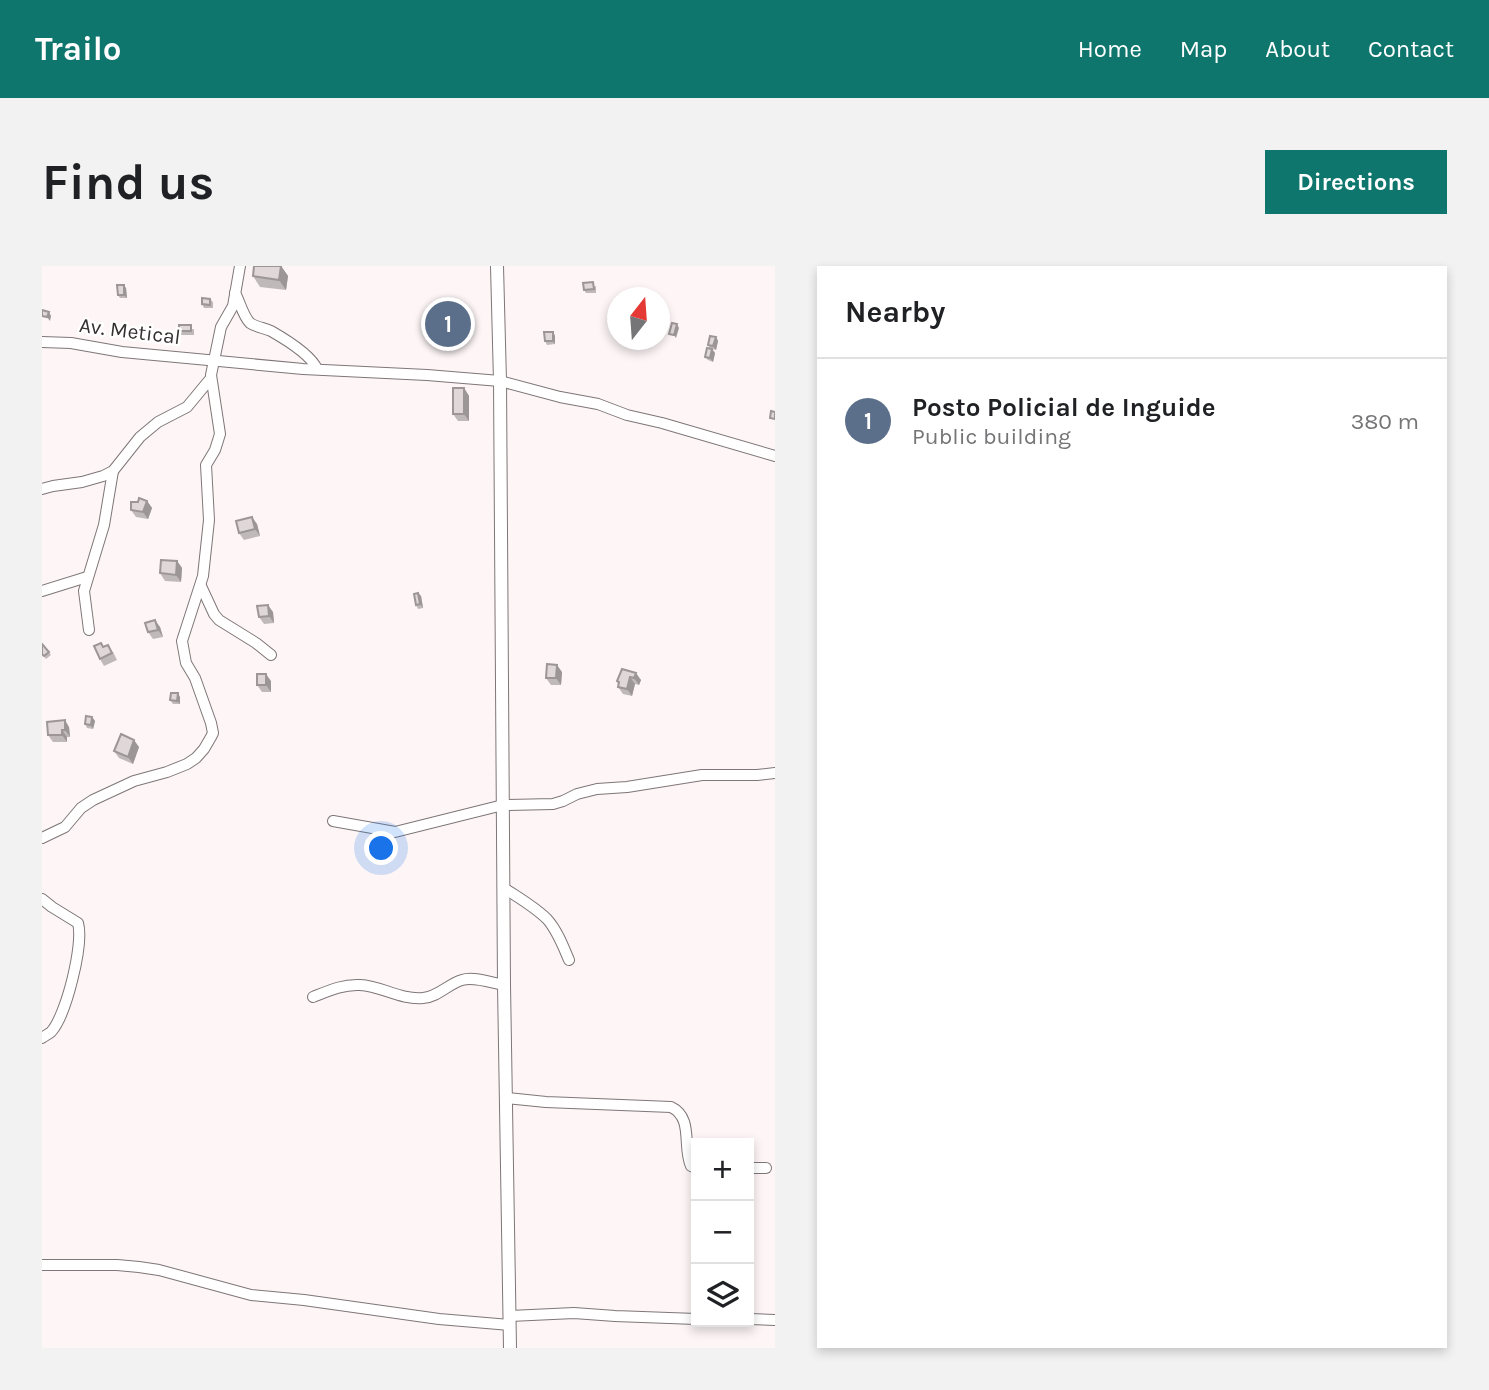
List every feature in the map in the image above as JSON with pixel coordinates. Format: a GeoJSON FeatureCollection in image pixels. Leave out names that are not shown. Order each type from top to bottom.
{"type":"FeatureCollection","features":[{"type":"Feature","properties":{"kind":"street"},"geometry":{"type":"LineString","coordinates":[[42,838],[65,827],[81,808],[93,800],[134,780],[187,764],[209,743],[211,723],[195,678],[186,663],[182,640],[201,586],[209,520],[206,465],[215,450],[219,435],[211,378],[220,327],[233,306],[240,266]]}},
{"type":"Feature","properties":{"kind":"street"},"geometry":{"type":"LineString","coordinates":[[497,266],[510,1348]]}},
{"type":"Feature","properties":{"kind":"street"},"geometry":{"type":"LineString","coordinates":[[235,293],[245,316],[252,324],[273,332],[301,352],[317,369]]}},
{"type":"Feature","properties":{"kind":"street","name":"Av. Metical"},"geometry":{"type":"LineString","coordinates":[[42,342],[71,343],[122,352],[317,369],[500,381],[598,404],[626,415],[775,456]]}},
{"type":"Feature","properties":{"kind":"street"},"geometry":{"type":"LineString","coordinates":[[42,489],[82,482],[113,471],[140,437],[158,422],[187,407],[211,378]]}},
{"type":"Feature","properties":{"kind":"street"},"geometry":{"type":"LineString","coordinates":[[89,629],[84,591],[104,525],[113,471]]}},
{"type":"Feature","properties":{"kind":"street"},"geometry":{"type":"LineString","coordinates":[[42,591],[88,578]]}},
{"type":"Feature","properties":{"kind":"street"},"geometry":{"type":"LineString","coordinates":[[201,586],[219,620],[271,655]]}},
{"type":"Feature","properties":{"kind":"street"},"geometry":{"type":"LineString","coordinates":[[333,821],[395,832],[503,805],[553,804],[585,792],[615,787],[702,775],[775,773]]}},
{"type":"Feature","properties":{"kind":"street"},"geometry":{"type":"LineString","coordinates":[[505,888],[548,920],[569,960]]}},
{"type":"Feature","properties":{"kind":"street"},"geometry":{"type":"LineString","coordinates":[[42,899],[78,923],[81,941],[68,998],[51,1032],[42,1038]]}},
{"type":"Feature","properties":{"kind":"street"},"geometry":{"type":"LineString","coordinates":[[313,997],[350,985],[365,985],[397,996],[422,998],[432,997],[468,979],[504,985]]}},
{"type":"Feature","properties":{"kind":"street"},"geometry":{"type":"LineString","coordinates":[[507,1098],[671,1107],[683,1117],[686,1126],[687,1158],[691,1166]]}},
{"type":"Feature","properties":{"kind":"street"},"geometry":{"type":"LineString","coordinates":[[754,1168],[766,1168]]}},
{"type":"Feature","properties":{"kind":"street"},"geometry":{"type":"LineString","coordinates":[[42,1265],[139,1267],[251,1295],[286,1297],[439,1319],[510,1321],[575,1313],[691,1319]]}},
{"type":"Feature","properties":{"kind":"street"},"geometry":{"type":"LineString","coordinates":[[754,1319],[775,1320]]}},
{"type":"Feature","properties":{"kind":"building"},"geometry":{"type":"Polygon","coordinates":[[[254,266],[281,266],[279,280],[253,276],[254,266]]]}},
{"type":"Feature","properties":{"kind":"building"},"geometry":{"type":"Polygon","coordinates":[[[593,282],[594,289],[584,290],[583,283],[593,282]]]}},
{"type":"Feature","properties":{"kind":"building"},"geometry":{"type":"Polygon","coordinates":[[[117,285],[124,285],[124,295],[118,295],[117,285]]]}},
{"type":"Feature","properties":{"kind":"building"},"geometry":{"type":"Polygon","coordinates":[[[202,298],[210,299],[210,305],[202,304],[202,298]]]}},
{"type":"Feature","properties":{"kind":"building"},"geometry":{"type":"Polygon","coordinates":[[[439,305],[443,312],[438,315],[434,308],[439,305]]]}},
{"type":"Feature","properties":{"kind":"building"},"geometry":{"type":"Polygon","coordinates":[[[42,310],[49,312],[47,317],[42,316],[42,310]]]}},
{"type":"Feature","properties":{"kind":"building"},"geometry":{"type":"Polygon","coordinates":[[[672,323],[677,324],[674,335],[670,334],[672,323]]]}},
{"type":"Feature","properties":{"kind":"building"},"geometry":{"type":"Polygon","coordinates":[[[179,325],[191,325],[191,331],[179,331],[179,325]]]}},
{"type":"Feature","properties":{"kind":"building"},"geometry":{"type":"Polygon","coordinates":[[[544,332],[553,332],[553,341],[545,341],[544,332]]]}},
{"type":"Feature","properties":{"kind":"building"},"geometry":{"type":"Polygon","coordinates":[[[710,336],[716,337],[713,346],[708,345],[710,336]]]}},
{"type":"Feature","properties":{"kind":"building"},"geometry":{"type":"Polygon","coordinates":[[[707,348],[712,349],[710,358],[705,357],[707,348]]]}},
{"type":"Feature","properties":{"kind":"building"},"geometry":{"type":"Polygon","coordinates":[[[453,388],[464,388],[464,414],[453,414],[453,388]]]}},
{"type":"Feature","properties":{"kind":"building"},"geometry":{"type":"Polygon","coordinates":[[[771,411],[775,412],[775,419],[770,418],[771,411]]]}},
{"type":"Feature","properties":{"kind":"building"},"geometry":{"type":"Polygon","coordinates":[[[139,498],[147,501],[143,512],[131,510],[131,502],[138,502],[139,498]]]}},
{"type":"Feature","properties":{"kind":"building"},"geometry":{"type":"Polygon","coordinates":[[[252,517],[255,529],[239,533],[236,521],[252,517]]]}},
{"type":"Feature","properties":{"kind":"building"},"geometry":{"type":"Polygon","coordinates":[[[161,560],[177,561],[176,575],[160,573],[161,560]]]}},
{"type":"Feature","properties":{"kind":"building"},"geometry":{"type":"Polygon","coordinates":[[[418,593],[420,604],[416,605],[414,594],[418,593]]]}},
{"type":"Feature","properties":{"kind":"building"},"geometry":{"type":"Polygon","coordinates":[[[268,605],[269,616],[259,617],[257,606],[268,605]]]}},
{"type":"Feature","properties":{"kind":"building"},"geometry":{"type":"Polygon","coordinates":[[[155,620],[158,630],[148,632],[145,623],[155,620]]]}},
{"type":"Feature","properties":{"kind":"building"},"geometry":{"type":"Polygon","coordinates":[[[101,643],[103,647],[108,645],[112,653],[100,659],[94,646],[101,643]]]}},
{"type":"Feature","properties":{"kind":"building"},"geometry":{"type":"Polygon","coordinates":[[[42,644],[49,652],[44,656],[42,654],[42,644]]]}},
{"type":"Feature","properties":{"kind":"building"},"geometry":{"type":"Polygon","coordinates":[[[547,664],[557,665],[556,678],[546,678],[547,664]]]}},
{"type":"Feature","properties":{"kind":"building"},"geometry":{"type":"Polygon","coordinates":[[[622,669],[636,673],[634,678],[630,677],[627,689],[618,687],[617,681],[622,669]]]}},
{"type":"Feature","properties":{"kind":"building"},"geometry":{"type":"Polygon","coordinates":[[[257,674],[266,674],[266,685],[257,685],[257,674]]]}},
{"type":"Feature","properties":{"kind":"building"},"geometry":{"type":"Polygon","coordinates":[[[171,693],[178,693],[177,701],[170,700],[171,693]]]}},
{"type":"Feature","properties":{"kind":"building"},"geometry":{"type":"Polygon","coordinates":[[[86,716],[92,717],[91,725],[85,724],[86,716]]]}},
{"type":"Feature","properties":{"kind":"building"},"geometry":{"type":"Polygon","coordinates":[[[65,720],[62,735],[48,735],[47,722],[65,720]]]}},
{"type":"Feature","properties":{"kind":"building"},"geometry":{"type":"Polygon","coordinates":[[[121,734],[134,740],[128,757],[114,751],[121,734]]]}},
{"type":"Feature","properties":{"kind":"place","name":"Posto Policial de Inguide"},"geometry":{"type":"Point","coordinates":[448,324]}}]}
